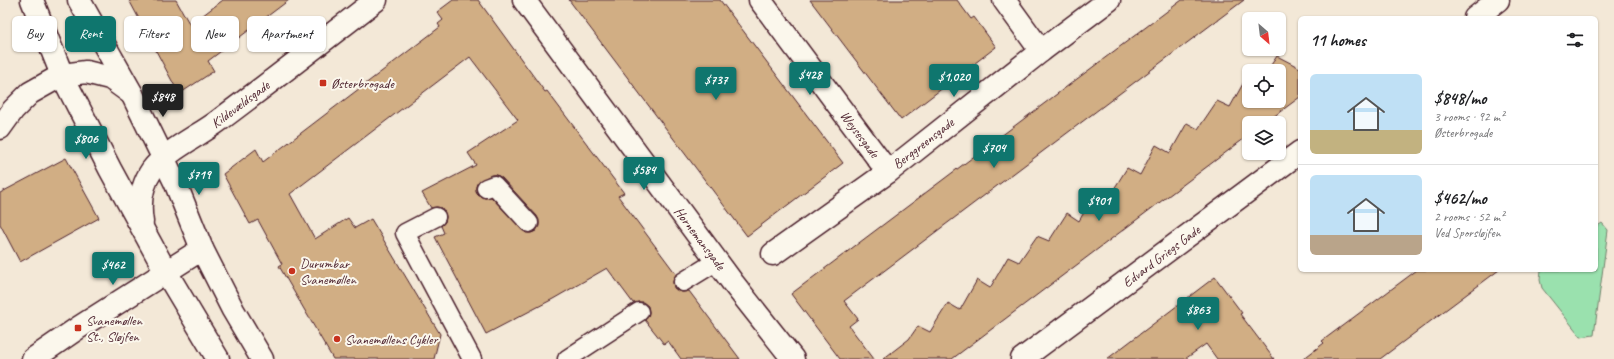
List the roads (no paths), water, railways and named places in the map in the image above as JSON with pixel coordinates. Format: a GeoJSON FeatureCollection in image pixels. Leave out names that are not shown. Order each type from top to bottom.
{"type":"FeatureCollection","features":[{"type":"Feature","properties":{"kind":"street"},"geometry":{"type":"LineString","coordinates":[[32,0],[62,75],[110,169],[166,272],[218,359]]}},
{"type":"Feature","properties":{"kind":"street"},"geometry":{"type":"LineString","coordinates":[[79,0],[132,94],[164,157],[202,249],[233,310],[262,359]]}},
{"type":"Feature","properties":{"kind":"street","name":"Kildevældsgade"},"geometry":{"type":"LineString","coordinates":[[143,228],[140,208],[142,190],[152,170],[164,157],[227,115],[376,0]]}},
{"type":"Feature","properties":{"kind":"street","name":"Hornemansgade"},"geometry":{"type":"LineString","coordinates":[[524,0],[717,261],[793,359]]}},
{"type":"Feature","properties":{"kind":"street","name":"Weysesgade"},"geometry":{"type":"LineString","coordinates":[[760,0],[888,172]]}},
{"type":"Feature","properties":{"kind":"street"},"geometry":{"type":"LineString","coordinates":[[1004,0],[1041,51]]}},
{"type":"Feature","properties":{"kind":"street","name":"Berggreensgade"},"geometry":{"type":"LineString","coordinates":[[773,254],[888,172],[1041,51],[1109,0]]}},
{"type":"Feature","properties":{"kind":"street"},"geometry":{"type":"LineString","coordinates":[[1478,16],[1498,0]]}},
{"type":"Feature","properties":{"kind":"street"},"geometry":{"type":"LineString","coordinates":[[0,128],[12,110],[30,93],[62,75],[86,72],[110,78],[132,94]]}},
{"type":"Feature","properties":{"kind":"street","name":"Edvard Griegs Gade"},"geometry":{"type":"LineString","coordinates":[[1022,359],[1298,153]]}},
{"type":"Feature","properties":{"kind":"street"},"geometry":{"type":"LineString","coordinates":[[33,359],[78,328],[202,249]]}},
{"type":"Feature","properties":{"kind":"lane"},"geometry":{"type":"LineString","coordinates":[[486,188],[494,184],[529,223]]}},
{"type":"Feature","properties":{"kind":"lane"},"geometry":{"type":"LineString","coordinates":[[436,217],[405,233],[472,359]]}},
{"type":"Feature","properties":{"kind":"lane"},"geometry":{"type":"LineString","coordinates":[[683,282],[717,261]]}},
{"type":"Feature","properties":{"kind":"lane"},"geometry":{"type":"LineString","coordinates":[[567,359],[639,312]]}},
{"type":"Feature","properties":{"kind":"place","name":"Østerbrogade"},"geometry":{"type":"Point","coordinates":[323,83]}},
{"type":"Feature","properties":{"kind":"place","name":"Durumbar Svanemøllen"},"geometry":{"type":"Point","coordinates":[292,271]}},
{"type":"Feature","properties":{"kind":"place","name":"Svanemøllen St., Sløjfen"},"geometry":{"type":"Point","coordinates":[78,328]}},
{"type":"Feature","properties":{"kind":"place","name":"Svanemøllens Cykler"},"geometry":{"type":"Point","coordinates":[337,339]}}]}
